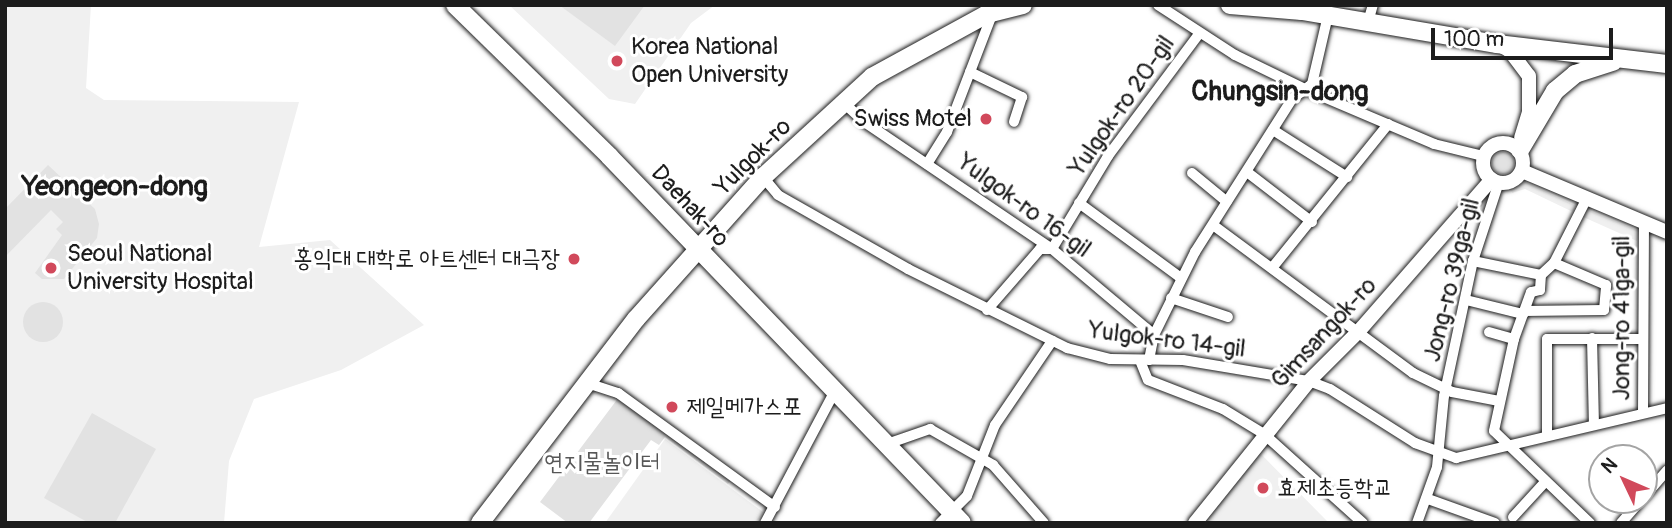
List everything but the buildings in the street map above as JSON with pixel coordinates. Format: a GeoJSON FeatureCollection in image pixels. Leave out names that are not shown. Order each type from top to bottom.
{"type":"FeatureCollection","features":[{"type":"Feature","properties":{"kind":"main road","name":"Daehak-ro"},"geometry":{"type":"LineString","coordinates":[[455,5],[609,156],[887,444],[951,519]]}},
{"type":"Feature","properties":{"kind":"main road","name":"Yulgok-ro"},"geometry":{"type":"LineString","coordinates":[[480,523],[587,383],[697,250],[763,177],[872,77],[993,12],[1023,5]]}},
{"type":"Feature","properties":{"kind":"main road"},"geometry":{"type":"LineString","coordinates":[[1230,5],[1328,15],[1371,14],[1497,44],[1667,64]]}},
{"type":"Feature","properties":{"kind":"main road"},"geometry":{"type":"LineString","coordinates":[[1518,148],[1542,107],[1575,74],[1596,64],[1637,60]]}},
{"type":"Feature","properties":{"kind":"street"},"geometry":{"type":"LineString","coordinates":[[1158,5],[1199,34],[1307,90],[1434,144],[1483,156]]}},
{"type":"Feature","properties":{"kind":"street"},"geometry":{"type":"LineString","coordinates":[[927,164],[947,132],[993,12]]}},
{"type":"Feature","properties":{"kind":"street"},"geometry":{"type":"LineString","coordinates":[[1328,15],[1307,90],[1292,99],[1181,278],[1154,335],[1145,362],[1147,380],[1223,409],[1264,434],[1363,523]]}},
{"type":"Feature","properties":{"kind":"street","name":"Yulgok-ro 20-gil"},"geometry":{"type":"LineString","coordinates":[[1052,249],[1108,156],[1199,34]]}},
{"type":"Feature","properties":{"kind":"street"},"geometry":{"type":"LineString","coordinates":[[1497,44],[1510,51],[1529,76],[1529,111],[1518,148],[1522,171]]}},
{"type":"Feature","properties":{"kind":"street"},"geometry":{"type":"LineString","coordinates":[[970,72],[1022,97],[1014,122]]}},
{"type":"Feature","properties":{"kind":"street","name":"Yulgok-ro 16-gil"},"geometry":{"type":"LineString","coordinates":[[844,103],[927,164],[1052,249],[1154,335]]}},
{"type":"Feature","properties":{"kind":"street"},"geometry":{"type":"LineString","coordinates":[[1272,268],[1312,222],[1388,124]]}},
{"type":"Feature","properties":{"kind":"street"},"geometry":{"type":"LineString","coordinates":[[1273,130],[1347,177]]}},
{"type":"Feature","properties":{"kind":"street"},"geometry":{"type":"LineString","coordinates":[[1483,156],[1499,143],[1518,148]]}},
{"type":"Feature","properties":{"kind":"street"},"geometry":{"type":"LineString","coordinates":[[1483,156],[1483,166],[1495,181],[1508,182],[1522,171]]}},
{"type":"Feature","properties":{"kind":"street"},"geometry":{"type":"LineString","coordinates":[[1522,171],[1586,201],[1667,232]]}},
{"type":"Feature","properties":{"kind":"street"},"geometry":{"type":"LineString","coordinates":[[1247,172],[1312,222]]}},
{"type":"Feature","properties":{"kind":"street"},"geometry":{"type":"LineString","coordinates":[[1192,173],[1227,202]]}},
{"type":"Feature","properties":{"kind":"street","name":"Yulgok-ro 14-gil"},"geometry":{"type":"LineString","coordinates":[[763,177],[778,195],[987,310],[1052,341],[1110,359],[1145,362],[1183,360],[1309,381],[1439,453]]}},
{"type":"Feature","properties":{"kind":"street","name":"Jong-ro 39ga-gil"},"geometry":{"type":"LineString","coordinates":[[1417,523],[1428,499],[1439,453],[1447,388],[1474,261],[1495,181]]}},
{"type":"Feature","properties":{"kind":"street","name":"Gimsangok-ro"},"geometry":{"type":"LineString","coordinates":[[1195,523],[1309,381],[1358,332],[1495,181]]}},
{"type":"Feature","properties":{"kind":"street"},"geometry":{"type":"LineString","coordinates":[[1586,201],[1554,262],[1541,275],[1540,290],[1531,292],[1514,339],[1494,431],[1590,523]]}},
{"type":"Feature","properties":{"kind":"street","name":"Yulgok-ro 20-gil"},"geometry":{"type":"LineString","coordinates":[[1079,203],[1181,278]]}},
{"type":"Feature","properties":{"kind":"street","name":"Jong-ro 41ga-gil"},"geometry":{"type":"LineString","coordinates":[[1643,413],[1644,222]]}},
{"type":"Feature","properties":{"kind":"street","name":"Jong-ro 39ga-gil"},"geometry":{"type":"LineString","coordinates":[[1213,225],[1413,373],[1447,388],[1499,401]]}},
{"type":"Feature","properties":{"kind":"street"},"geometry":{"type":"LineString","coordinates":[[987,310],[1040,249],[1052,249]]}},
{"type":"Feature","properties":{"kind":"street"},"geometry":{"type":"LineString","coordinates":[[1474,261],[1541,275]]}},
{"type":"Feature","properties":{"kind":"street"},"geometry":{"type":"LineString","coordinates":[[1466,300],[1523,312],[1604,310],[1606,285],[1554,262]]}},
{"type":"Feature","properties":{"kind":"street"},"geometry":{"type":"LineString","coordinates":[[1171,298],[1228,317]]}},
{"type":"Feature","properties":{"kind":"street"},"geometry":{"type":"LineString","coordinates":[[1489,332],[1514,339]]}},
{"type":"Feature","properties":{"kind":"street"},"geometry":{"type":"LineString","coordinates":[[1592,338],[1594,424]]}},
{"type":"Feature","properties":{"kind":"street"},"geometry":{"type":"LineString","coordinates":[[1547,436],[1548,339],[1643,339]]}},
{"type":"Feature","properties":{"kind":"street","name":"Daehak-ro"},"geometry":{"type":"LineString","coordinates":[[951,519],[967,496],[995,425],[1052,341]]}},
{"type":"Feature","properties":{"kind":"street"},"geometry":{"type":"LineString","coordinates":[[587,383],[618,393],[775,507]]}},
{"type":"Feature","properties":{"kind":"street"},"geometry":{"type":"LineString","coordinates":[[765,523],[835,391]]}},
{"type":"Feature","properties":{"kind":"street"},"geometry":{"type":"LineString","coordinates":[[1439,453],[1456,458],[1667,408]]}},
{"type":"Feature","properties":{"kind":"street"},"geometry":{"type":"LineString","coordinates":[[887,444],[930,429],[982,458],[1044,523]]}},
{"type":"Feature","properties":{"kind":"street"},"geometry":{"type":"LineString","coordinates":[[1513,517],[1545,482]]}},
{"type":"Feature","properties":{"kind":"street"},"geometry":{"type":"LineString","coordinates":[[1428,499],[1496,523]]}},
{"type":"Feature","properties":{"kind":"shaded area"},"geometry":{"type":"Polygon","coordinates":[[[5,5],[91,5],[86,88],[104,100],[299,102],[259,247],[330,240],[424,325],[341,370],[254,399],[229,461],[224,523],[5,523],[5,5]]]}},
{"type":"Feature","properties":{"kind":"shaded area","name":"Korea National Open University"},"geometry":{"type":"Polygon","coordinates":[[[509,5],[715,5],[691,23],[635,104],[609,99],[509,5]]]}},
{"type":"Feature","properties":{"kind":"shaded area"},"geometry":{"type":"Polygon","coordinates":[[[1525,182],[1576,206],[1573,212],[1525,189],[1512,193],[1510,187],[1525,182]]]}},
{"type":"Feature","properties":{"kind":"shaded area"},"geometry":{"type":"Polygon","coordinates":[[[1585,209],[1639,231],[1637,241],[1581,216],[1585,209]]]}},
{"type":"Feature","properties":{"kind":"shaded area"},"geometry":{"type":"Polygon","coordinates":[[[665,439],[763,512],[756,523],[605,523],[665,439]]]}},
{"type":"Feature","properties":{"kind":"shaded area","name":"효제초등학교"},"geometry":{"type":"Polygon","coordinates":[[[1260,453],[1329,523],[1204,523],[1260,453]]]}},
{"type":"Feature","properties":{"kind":"green space"},"geometry":{"type":"Polygon","coordinates":[[[559,5],[645,5],[615,46],[559,5]]]}},
{"type":"Feature","properties":{"kind":"green space"},"geometry":{"type":"Polygon","coordinates":[[[1503,152],[1511,155],[1514,163],[1511,171],[1503,174],[1495,171],[1492,163],[1495,155],[1503,152]]]}},
{"type":"Feature","properties":{"kind":"green space"},"geometry":{"type":"Polygon","coordinates":[[[48,165],[95,209],[99,224],[97,238],[64,279],[42,279],[35,273],[62,235],[56,229],[63,222],[51,210],[5,257],[5,209],[48,165]]]}},
{"type":"Feature","properties":{"kind":"green space"},"geometry":{"type":"Polygon","coordinates":[[[43,302],[57,308],[63,322],[57,336],[43,342],[29,336],[23,322],[29,308],[43,302]]]}},
{"type":"Feature","properties":{"kind":"green space","name":"연지물놀이터"},"geometry":{"type":"Polygon","coordinates":[[[619,397],[731,480],[728,484],[665,437],[659,445],[651,440],[589,523],[568,523],[540,502],[619,397]]]}},
{"type":"Feature","properties":{"kind":"green space"},"geometry":{"type":"Polygon","coordinates":[[[92,413],[156,449],[115,523],[89,523],[44,498],[92,413]]]}},
{"type":"Feature","properties":{"kind":"place","name":"Korea National Open University"},"geometry":{"type":"Point","coordinates":[617,61]}},
{"type":"Feature","properties":{"kind":"place","name":"Swiss Motel"},"geometry":{"type":"Point","coordinates":[986,119]}},
{"type":"Feature","properties":{"kind":"place","name":"홍익대 대학로 아트센터 대극장"},"geometry":{"type":"Point","coordinates":[574,259]}},
{"type":"Feature","properties":{"kind":"place","name":"Seoul National University Hospital"},"geometry":{"type":"Point","coordinates":[51,268]}},
{"type":"Feature","properties":{"kind":"place","name":"제일메가스포"},"geometry":{"type":"Point","coordinates":[672,407]}},
{"type":"Feature","properties":{"kind":"place","name":"효제초등학교"},"geometry":{"type":"Point","coordinates":[1263,488]}},
{"type":"Feature","properties":{"kind":"district","name":"Chungsin-dong"},"geometry":{"type":"Point","coordinates":[1280,92]}},
{"type":"Feature","properties":{"kind":"district","name":"Yeongeon-dong"},"geometry":{"type":"Point","coordinates":[115,187]}}]}
